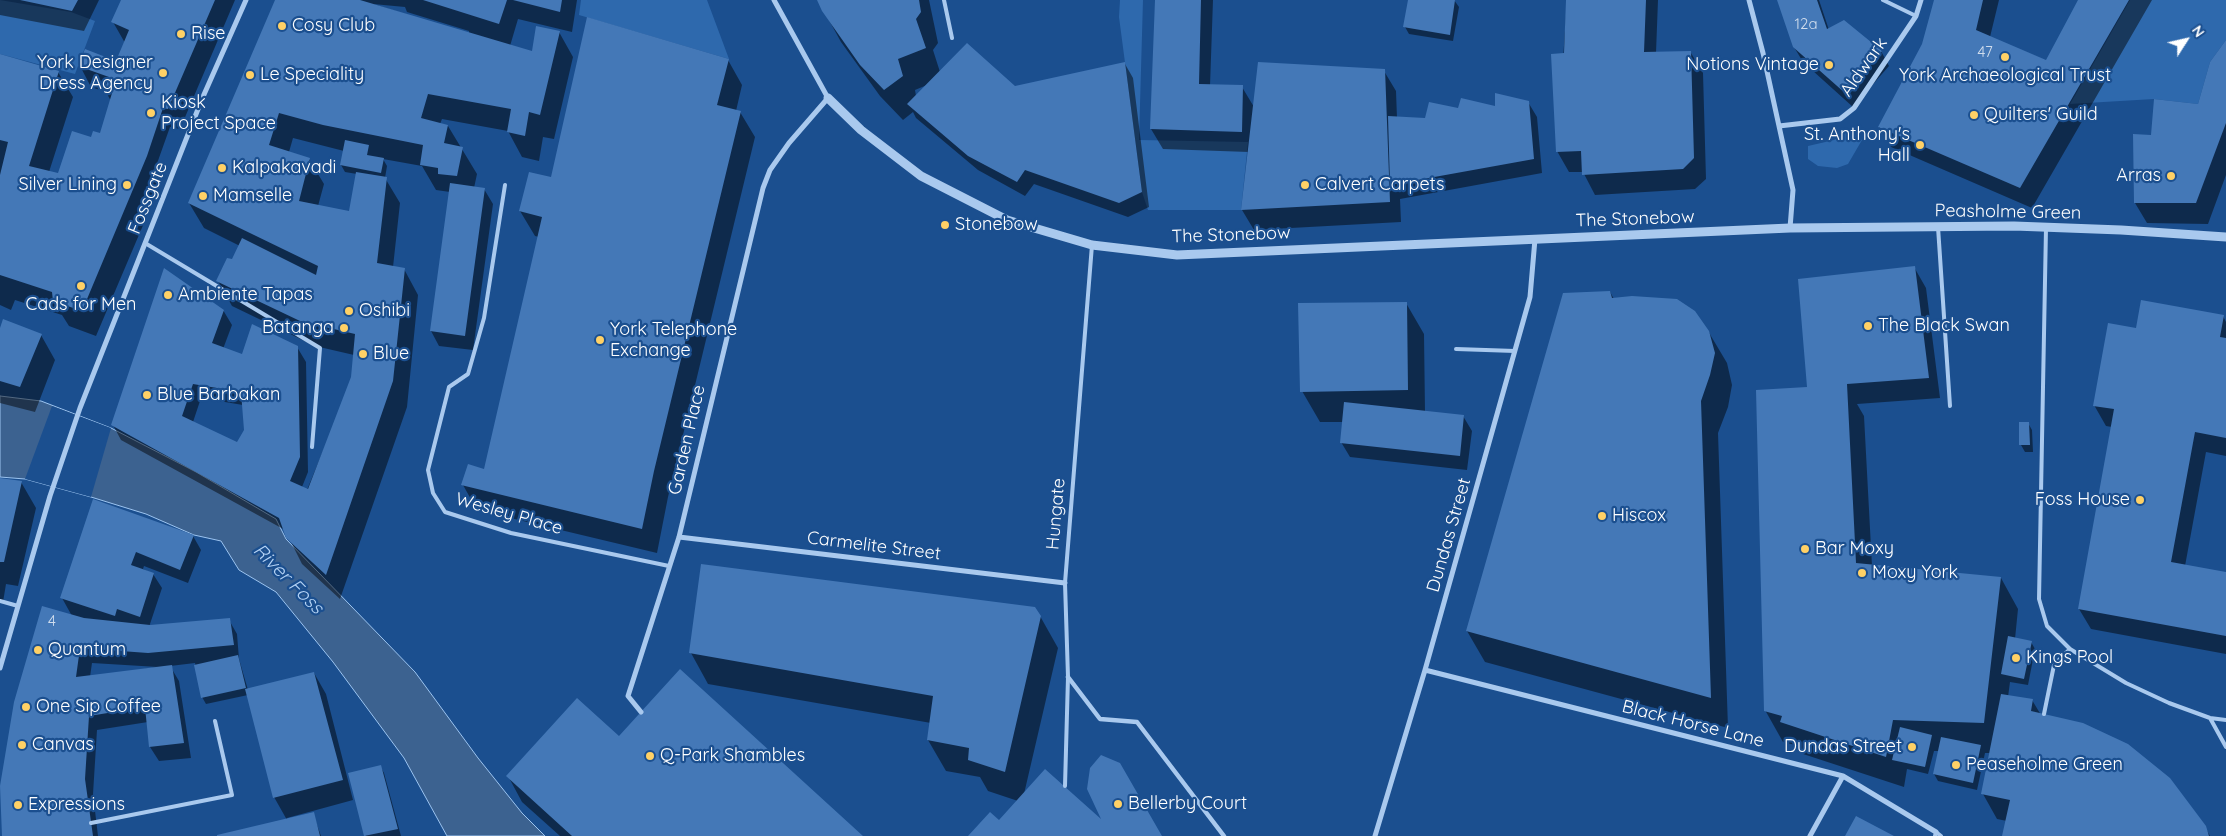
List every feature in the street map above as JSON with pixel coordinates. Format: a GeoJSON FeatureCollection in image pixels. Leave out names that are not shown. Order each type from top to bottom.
{"type":"FeatureCollection","features":[{"type":"Feature","properties":{"kind":"street","name":"Fossgate"},"geometry":{"type":"LineString","coordinates":[[0,668],[50,496],[80,408],[202,99],[246,0]]}},
{"type":"Feature","properties":{"kind":"street","name":"The Stonebow"},"geometry":{"type":"LineString","coordinates":[[774,0],[828,98],[862,130],[921,176],[1007,220],[1092,245],[1176,255],[1790,228]]}},
{"type":"Feature","properties":{"kind":"street"},"geometry":{"type":"LineString","coordinates":[[1749,0],[1794,190],[1790,228]]}},
{"type":"Feature","properties":{"kind":"street","name":"Aldwark"},"geometry":{"type":"LineString","coordinates":[[1779,126],[1840,119],[1854,108],[1916,16],[1921,0]]}},
{"type":"Feature","properties":{"kind":"street","name":"Garden Place"},"geometry":{"type":"LineString","coordinates":[[641,712],[628,696],[679,537],[764,188],[770,170],[788,143],[828,98]]}},
{"type":"Feature","properties":{"kind":"street","name":"Peasholme Green"},"geometry":{"type":"LineString","coordinates":[[1790,228],[2046,228],[2120,230],[2226,237]]}},
{"type":"Feature","properties":{"kind":"street","name":"Dundas Street"},"geometry":{"type":"LineString","coordinates":[[1375,836],[1425,670],[1530,298],[1535,239]]}},
{"type":"Feature","properties":{"kind":"street","name":"Carmelite Street"},"geometry":{"type":"LineString","coordinates":[[679,537],[1065,583]]}},
{"type":"Feature","properties":{"kind":"street","name":"Black Horse Lane"},"geometry":{"type":"LineString","coordinates":[[1425,670],[1843,776],[1937,835]]}},
{"type":"Feature","properties":{"kind":"street"},"geometry":{"type":"LineString","coordinates":[[1068,677],[1100,719],[1137,722],[1224,836]]}},
{"type":"Feature","properties":{"kind":"street"},"geometry":{"type":"LineString","coordinates":[[1810,836],[1843,776]]}},
{"type":"Feature","properties":{"kind":"lane"},"geometry":{"type":"LineString","coordinates":[[944,0],[952,38]]}},
{"type":"Feature","properties":{"kind":"lane"},"geometry":{"type":"LineString","coordinates":[[1883,0],[1916,16]]}},
{"type":"Feature","properties":{"kind":"lane","name":"Wesley Place"},"geometry":{"type":"LineString","coordinates":[[506,185],[481,328],[468,374],[449,387],[428,470],[433,493],[445,512],[511,533],[669,566]]}},
{"type":"Feature","properties":{"kind":"lane"},"geometry":{"type":"LineString","coordinates":[[1938,227],[1950,406]]}},
{"type":"Feature","properties":{"kind":"lane"},"geometry":{"type":"LineString","coordinates":[[2046,228],[2039,599],[2047,626],[2070,649],[2126,683],[2169,703],[2210,718],[2226,720]]}},
{"type":"Feature","properties":{"kind":"lane"},"geometry":{"type":"LineString","coordinates":[[145,243],[320,348],[312,447]]}},
{"type":"Feature","properties":{"kind":"lane","name":"Hungate"},"geometry":{"type":"LineString","coordinates":[[1065,786],[1068,677],[1065,583],[1092,245]]}},
{"type":"Feature","properties":{"kind":"lane"},"geometry":{"type":"LineString","coordinates":[[1456,349],[1515,351]]}},
{"type":"Feature","properties":{"kind":"lane"},"geometry":{"type":"LineString","coordinates":[[0,601],[18,606]]}},
{"type":"Feature","properties":{"kind":"lane"},"geometry":{"type":"LineString","coordinates":[[2044,714],[2054,665],[2070,649]]}},
{"type":"Feature","properties":{"kind":"lane"},"geometry":{"type":"LineString","coordinates":[[2210,718],[2226,748]]}},
{"type":"Feature","properties":{"kind":"lane"},"geometry":{"type":"LineString","coordinates":[[91,823],[232,795],[215,721]]}},
{"type":"Feature","properties":{"kind":"shaded area"},"geometry":{"type":"Polygon","coordinates":[[[0,0],[71,12],[95,21],[75,74],[0,54],[0,0]]]}},
{"type":"Feature","properties":{"kind":"shaded area"},"geometry":{"type":"Polygon","coordinates":[[[581,0],[707,0],[729,59],[579,15],[581,0]]]}},
{"type":"Feature","properties":{"kind":"shaded area"},"geometry":{"type":"Polygon","coordinates":[[[1120,0],[1143,0],[1139,140],[1248,142],[1241,210],[1148,210],[1142,192],[1119,17],[1120,0]]]}},
{"type":"Feature","properties":{"kind":"shaded area"},"geometry":{"type":"Polygon","coordinates":[[[2130,0],[2226,0],[2226,40],[2210,62],[2198,104],[2154,99],[2070,104],[2130,0]]]}},
{"type":"Feature","properties":{"kind":"shaded area"},"geometry":{"type":"Polygon","coordinates":[[[1848,131],[1862,140],[1848,164],[1837,168],[1818,166],[1808,159],[1808,146],[1834,140],[1848,131]]]}},
{"type":"Feature","properties":{"kind":"water","name":"River Foss"},"geometry":{"type":"Polygon","coordinates":[[[0,396],[41,401],[111,428],[196,472],[276,519],[286,539],[415,672],[478,758],[522,813],[545,836],[447,836],[404,758],[333,662],[276,592],[239,570],[221,541],[194,535],[146,514],[91,497],[25,479],[0,477],[0,396]]]}},
{"type":"Feature","properties":{"kind":"pier"},"geometry":{"type":"Polygon","coordinates":[[[52,406],[111,428],[91,497],[25,479],[52,406]]]}},
{"type":"Feature","properties":{"kind":"building"},"geometry":{"type":"Polygon","coordinates":[[[20,0],[78,0],[72,11],[20,0]]]}},
{"type":"Feature","properties":{"kind":"building"},"geometry":{"type":"Polygon","coordinates":[[[121,0],[215,0],[168,109],[163,108],[147,156],[82,311],[53,301],[52,292],[0,275],[0,175],[8,142],[0,140],[0,54],[59,71],[29,166],[58,173],[72,131],[91,137],[93,131],[100,133],[112,93],[104,91],[109,77],[78,66],[85,49],[116,61],[129,30],[111,22],[121,0]]]}},
{"type":"Feature","properties":{"kind":"building"},"geometry":{"type":"Polygon","coordinates":[[[275,0],[360,0],[532,51],[536,26],[560,31],[540,115],[529,112],[525,136],[507,132],[511,109],[428,94],[421,118],[448,125],[444,143],[463,147],[457,176],[438,174],[438,168],[420,165],[423,145],[323,125],[279,113],[269,145],[310,158],[299,201],[349,211],[356,172],[387,177],[377,263],[405,268],[393,381],[326,575],[286,538],[279,518],[111,425],[164,268],[224,310],[212,343],[242,354],[252,324],[298,346],[300,457],[290,481],[308,489],[351,377],[355,334],[300,321],[216,281],[227,258],[232,259],[242,238],[316,275],[318,266],[188,203],[275,0]],[[193,384],[182,416],[237,442],[244,430],[241,392],[193,384]]]}},
{"type":"Feature","properties":{"kind":"building"},"geometry":{"type":"Polygon","coordinates":[[[423,0],[507,0],[499,24],[423,0]]]}},
{"type":"Feature","properties":{"kind":"building"},"geometry":{"type":"Polygon","coordinates":[[[513,0],[562,0],[560,12],[513,0]]]}},
{"type":"Feature","properties":{"kind":"building"},"geometry":{"type":"Polygon","coordinates":[[[817,0],[919,0],[921,12],[916,19],[926,48],[898,59],[903,76],[884,90],[860,65],[822,11],[817,0]]]}},
{"type":"Feature","properties":{"kind":"building"},"geometry":{"type":"Polygon","coordinates":[[[1155,0],[1201,0],[1199,84],[1243,85],[1242,132],[1150,129],[1155,0]]]}},
{"type":"Feature","properties":{"kind":"building"},"geometry":{"type":"Polygon","coordinates":[[[1408,0],[1455,0],[1450,35],[1403,27],[1408,0]]]}},
{"type":"Feature","properties":{"kind":"building"},"geometry":{"type":"Polygon","coordinates":[[[1566,0],[1646,0],[1644,52],[1691,51],[1694,158],[1683,169],[1582,175],[1581,151],[1556,152],[1551,54],[1564,53],[1566,0]]]}},
{"type":"Feature","properties":{"kind":"building"},"geometry":{"type":"Polygon","coordinates":[[[1777,0],[1817,0],[1827,29],[1844,20],[1882,51],[1845,93],[1793,47],[1777,0]]]}},
{"type":"Feature","properties":{"kind":"building"},"geometry":{"type":"Polygon","coordinates":[[[1934,0],[1983,0],[1976,30],[2046,60],[2078,0],[2129,0],[2020,188],[1878,127],[1922,44],[1934,0]]]}},
{"type":"Feature","properties":{"kind":"building","name":"York Telephone Exchange"},"geometry":{"type":"Polygon","coordinates":[[[587,17],[729,59],[717,105],[741,111],[654,471],[642,529],[461,485],[468,464],[484,469],[542,217],[519,211],[529,172],[551,177],[587,17]]]}},
{"type":"Feature","properties":{"kind":"building"},"geometry":{"type":"Polygon","coordinates":[[[2226,40],[2226,123],[2196,203],[2134,203],[2133,134],[2151,135],[2154,99],[2198,104],[2210,62],[2226,40]]]}},
{"type":"Feature","properties":{"kind":"building"},"geometry":{"type":"Polygon","coordinates":[[[967,43],[1015,86],[1125,62],[1142,192],[1119,203],[1025,170],[1017,182],[968,156],[907,104],[967,43]]]}},
{"type":"Feature","properties":{"kind":"building"},"geometry":{"type":"Polygon","coordinates":[[[1258,62],[1385,69],[1390,202],[1241,210],[1258,62]]]}},
{"type":"Feature","properties":{"kind":"building"},"geometry":{"type":"Polygon","coordinates":[[[1495,93],[1529,101],[1534,159],[1390,185],[1388,116],[1425,118],[1429,102],[1458,108],[1461,98],[1495,106],[1495,93]]]}},
{"type":"Feature","properties":{"kind":"building"},"geometry":{"type":"Polygon","coordinates":[[[345,140],[369,145],[367,155],[384,158],[381,173],[340,165],[345,140]]]}},
{"type":"Feature","properties":{"kind":"building"},"geometry":{"type":"Polygon","coordinates":[[[450,183],[485,188],[465,336],[430,331],[450,183]]]}},
{"type":"Feature","properties":{"kind":"building","name":"Moxy York"},"geometry":{"type":"Polygon","coordinates":[[[1915,266],[1929,378],[1847,384],[1856,563],[2001,577],[1984,723],[1893,720],[1886,757],[1780,722],[1782,716],[1764,711],[1756,390],[1807,387],[1798,279],[1915,266]]]}},
{"type":"Feature","properties":{"kind":"building","name":"Hiscox"},"geometry":{"type":"Polygon","coordinates":[[[1610,291],[1612,298],[1632,296],[1677,299],[1695,311],[1709,331],[1715,353],[1701,401],[1711,698],[1466,631],[1563,293],[1610,291]]]}},
{"type":"Feature","properties":{"kind":"building","name":"Foss House"},"geometry":{"type":"Polygon","coordinates":[[[2141,300],[2224,315],[2220,337],[2226,338],[2226,438],[2195,432],[2171,562],[2226,572],[2226,636],[2078,609],[2114,409],[2093,406],[2108,323],[2136,328],[2141,300]]]}},
{"type":"Feature","properties":{"kind":"building"},"geometry":{"type":"Polygon","coordinates":[[[1407,302],[1408,390],[1300,392],[1298,303],[1407,302]]]}},
{"type":"Feature","properties":{"kind":"building"},"geometry":{"type":"Polygon","coordinates":[[[3,319],[42,334],[20,387],[0,381],[0,328],[3,319]]]}},
{"type":"Feature","properties":{"kind":"building"},"geometry":{"type":"Polygon","coordinates":[[[1344,402],[1464,415],[1460,456],[1340,443],[1344,402]]]}},
{"type":"Feature","properties":{"kind":"building"},"geometry":{"type":"Polygon","coordinates":[[[2019,422],[2029,422],[2030,445],[2019,445],[2019,422]]]}},
{"type":"Feature","properties":{"kind":"building"},"geometry":{"type":"Polygon","coordinates":[[[0,478],[22,481],[4,562],[0,562],[0,478]]]}},
{"type":"Feature","properties":{"kind":"building"},"geometry":{"type":"Polygon","coordinates":[[[93,499],[194,535],[180,570],[136,552],[131,565],[154,573],[140,617],[117,609],[115,616],[60,598],[93,499]]]}},
{"type":"Feature","properties":{"kind":"building"},"geometry":{"type":"Polygon","coordinates":[[[701,564],[1035,607],[1041,616],[1005,772],[968,760],[969,748],[927,740],[933,696],[689,653],[701,564]]]}},
{"type":"Feature","properties":{"kind":"building"},"geometry":{"type":"Polygon","coordinates":[[[42,606],[84,618],[150,625],[230,618],[234,645],[148,653],[80,648],[76,677],[172,665],[184,743],[149,747],[145,707],[89,716],[85,779],[93,836],[2,836],[0,786],[14,702],[42,606]]]}},
{"type":"Feature","properties":{"kind":"building","name":"Kings Pool"},"geometry":{"type":"Polygon","coordinates":[[[2008,636],[2032,641],[2024,679],[2001,674],[2008,636]]]}},
{"type":"Feature","properties":{"kind":"building"},"geometry":{"type":"Polygon","coordinates":[[[238,655],[246,688],[201,698],[194,665],[238,655]]]}},
{"type":"Feature","properties":{"kind":"building","name":"Q-Park Shambles"},"geometry":{"type":"Polygon","coordinates":[[[680,669],[863,836],[572,836],[506,776],[577,698],[619,736],[680,669]]]}},
{"type":"Feature","properties":{"kind":"building"},"geometry":{"type":"Polygon","coordinates":[[[314,672],[343,780],[273,798],[245,689],[314,672]]]}},
{"type":"Feature","properties":{"kind":"building"},"geometry":{"type":"Polygon","coordinates":[[[2001,694],[2033,699],[2031,711],[2083,723],[2128,744],[2170,778],[2206,826],[2209,836],[2002,836],[2010,800],[1981,794],[2001,694]]]}},
{"type":"Feature","properties":{"kind":"building","name":"Dundas Street"},"geometry":{"type":"Polygon","coordinates":[[[1900,727],[1932,735],[1925,767],[1892,760],[1900,727]]]}},
{"type":"Feature","properties":{"kind":"building","name":"Peaseholme Green"},"geometry":{"type":"Polygon","coordinates":[[[1941,737],[1981,745],[1973,783],[1933,774],[1941,737]]]}},
{"type":"Feature","properties":{"kind":"building"},"geometry":{"type":"Polygon","coordinates":[[[1101,755],[1120,763],[1162,836],[968,836],[990,812],[999,820],[1045,769],[1101,819],[1087,789],[1090,768],[1101,755]]]}},
{"type":"Feature","properties":{"kind":"building"},"geometry":{"type":"Polygon","coordinates":[[[381,765],[398,829],[364,836],[348,773],[381,765]]]}},
{"type":"Feature","properties":{"kind":"building"},"geometry":{"type":"Polygon","coordinates":[[[314,812],[320,836],[217,836],[217,835],[314,812]]]}},
{"type":"Feature","properties":{"kind":"building"},"geometry":{"type":"Polygon","coordinates":[[[1856,816],[1894,836],[1845,836],[1856,816]]]}},
{"type":"Feature","properties":{"kind":"place","name":"Cosy Club"},"geometry":{"type":"Point","coordinates":[282,26]}},
{"type":"Feature","properties":{"kind":"place","name":"Rise"},"geometry":{"type":"Point","coordinates":[181,34]}},
{"type":"Feature","properties":{"kind":"place","name":"York Archaeological Trust"},"geometry":{"type":"Point","coordinates":[2005,57]}},
{"type":"Feature","properties":{"kind":"place","name":"Notions Vintage"},"geometry":{"type":"Point","coordinates":[1829,65]}},
{"type":"Feature","properties":{"kind":"place","name":"York Designer Dress Agency"},"geometry":{"type":"Point","coordinates":[163,73]}},
{"type":"Feature","properties":{"kind":"place","name":"Le Speciality"},"geometry":{"type":"Point","coordinates":[250,75]}},
{"type":"Feature","properties":{"kind":"place","name":"Kiosk Project Space"},"geometry":{"type":"Point","coordinates":[151,113]}},
{"type":"Feature","properties":{"kind":"place","name":"Quilters' Guild"},"geometry":{"type":"Point","coordinates":[1974,115]}},
{"type":"Feature","properties":{"kind":"place","name":"St. Anthony's Hall"},"geometry":{"type":"Point","coordinates":[1920,145]}},
{"type":"Feature","properties":{"kind":"place","name":"Kalpakavadi"},"geometry":{"type":"Point","coordinates":[222,168]}},
{"type":"Feature","properties":{"kind":"place","name":"Arras"},"geometry":{"type":"Point","coordinates":[2171,176]}},
{"type":"Feature","properties":{"kind":"place","name":"Silver Lining"},"geometry":{"type":"Point","coordinates":[127,185]}},
{"type":"Feature","properties":{"kind":"place","name":"Calvert Carpets"},"geometry":{"type":"Point","coordinates":[1305,185]}},
{"type":"Feature","properties":{"kind":"place","name":"Mamselle"},"geometry":{"type":"Point","coordinates":[203,196]}},
{"type":"Feature","properties":{"kind":"place","name":"Stonebow"},"geometry":{"type":"Point","coordinates":[945,225]}},
{"type":"Feature","properties":{"kind":"place","name":"Cads for Men"},"geometry":{"type":"Point","coordinates":[81,286]}},
{"type":"Feature","properties":{"kind":"place","name":"Ambiente Tapas"},"geometry":{"type":"Point","coordinates":[168,295]}},
{"type":"Feature","properties":{"kind":"place","name":"Oshibi"},"geometry":{"type":"Point","coordinates":[349,311]}},
{"type":"Feature","properties":{"kind":"place","name":"The Black Swan"},"geometry":{"type":"Point","coordinates":[1868,326]}},
{"type":"Feature","properties":{"kind":"place","name":"Batanga"},"geometry":{"type":"Point","coordinates":[344,328]}},
{"type":"Feature","properties":{"kind":"place","name":"York Telephone Exchange"},"geometry":{"type":"Point","coordinates":[600,340]}},
{"type":"Feature","properties":{"kind":"place","name":"Blue"},"geometry":{"type":"Point","coordinates":[363,354]}},
{"type":"Feature","properties":{"kind":"place","name":"Blue Barbakan"},"geometry":{"type":"Point","coordinates":[147,395]}},
{"type":"Feature","properties":{"kind":"place","name":"Foss House"},"geometry":{"type":"Point","coordinates":[2140,500]}},
{"type":"Feature","properties":{"kind":"place","name":"Hiscox"},"geometry":{"type":"Point","coordinates":[1602,516]}},
{"type":"Feature","properties":{"kind":"place","name":"Bar Moxy"},"geometry":{"type":"Point","coordinates":[1805,549]}},
{"type":"Feature","properties":{"kind":"place","name":"Moxy York"},"geometry":{"type":"Point","coordinates":[1862,573]}},
{"type":"Feature","properties":{"kind":"place","name":"Quantum"},"geometry":{"type":"Point","coordinates":[38,650]}},
{"type":"Feature","properties":{"kind":"place","name":"Kings Pool"},"geometry":{"type":"Point","coordinates":[2016,658]}},
{"type":"Feature","properties":{"kind":"place","name":"One Sip Coffee"},"geometry":{"type":"Point","coordinates":[26,707]}},
{"type":"Feature","properties":{"kind":"place","name":"Canvas"},"geometry":{"type":"Point","coordinates":[22,745]}},
{"type":"Feature","properties":{"kind":"place","name":"Dundas Street"},"geometry":{"type":"Point","coordinates":[1912,747]}},
{"type":"Feature","properties":{"kind":"place","name":"Q-Park Shambles"},"geometry":{"type":"Point","coordinates":[650,756]}},
{"type":"Feature","properties":{"kind":"place","name":"Peaseholme Green"},"geometry":{"type":"Point","coordinates":[1956,765]}},
{"type":"Feature","properties":{"kind":"place","name":"Bellerby Court"},"geometry":{"type":"Point","coordinates":[1118,804]}},
{"type":"Feature","properties":{"kind":"place","name":"Expressions"},"geometry":{"type":"Point","coordinates":[18,805]}}]}
